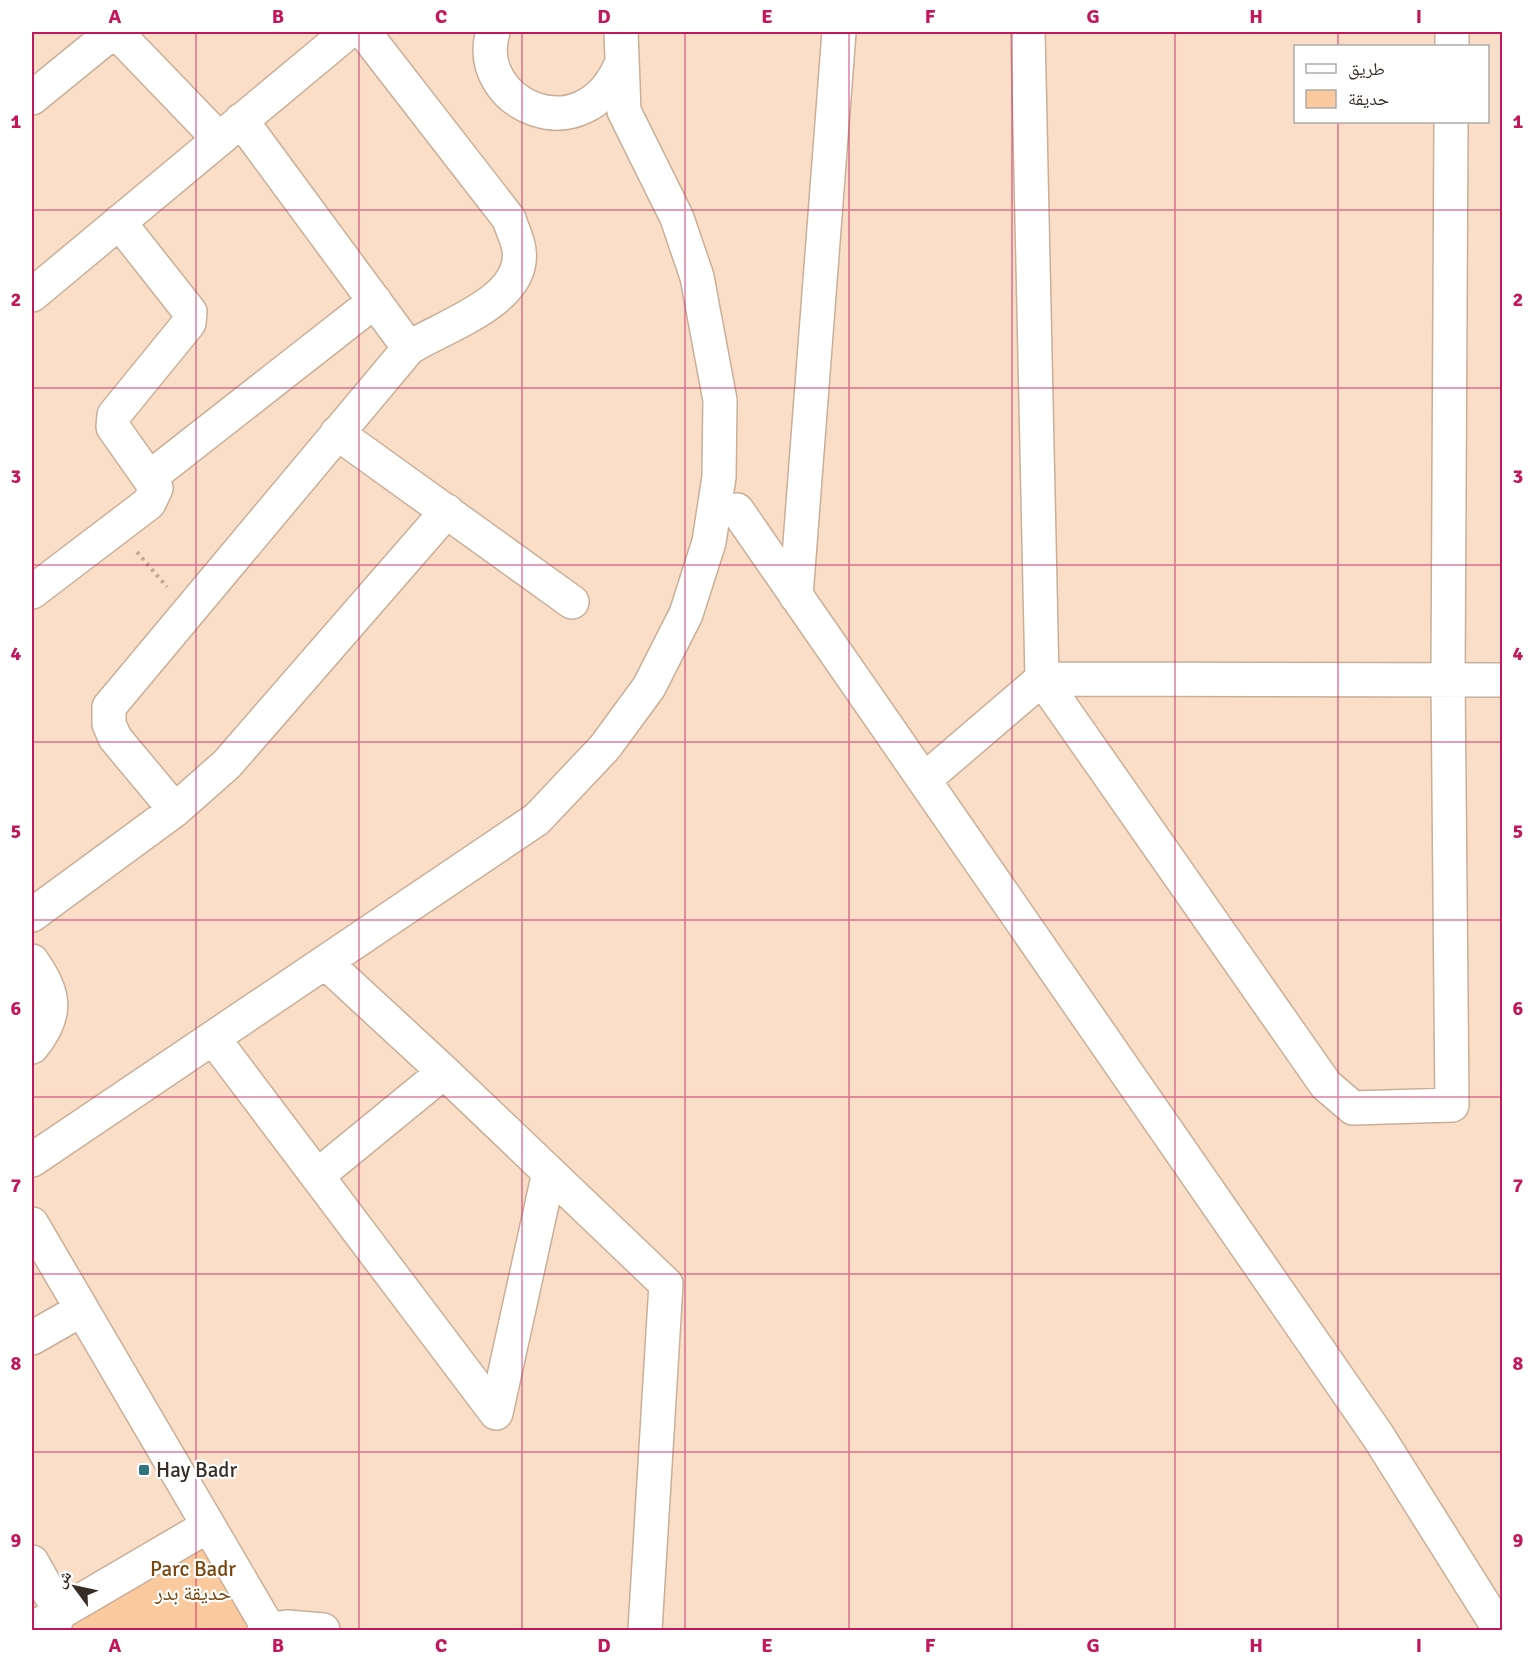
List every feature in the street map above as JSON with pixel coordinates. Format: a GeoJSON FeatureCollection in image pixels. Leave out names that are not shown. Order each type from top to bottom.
{"type":"FeatureCollection","features":[{"type":"Feature","properties":{"kind":"street"},"geometry":{"type":"LineString","coordinates":[[32,98],[114,32],[230,129],[375,301],[409,348]]}},
{"type":"Feature","properties":{"kind":"street"},"geometry":{"type":"LineString","coordinates":[[32,295],[348,32]]}},
{"type":"Feature","properties":{"kind":"street"},"geometry":{"type":"LineString","coordinates":[[175,810],[115,738],[108,724],[109,707],[409,348],[427,336],[483,308],[502,293],[514,275],[520,251],[509,219],[364,32]]}},
{"type":"Feature","properties":{"kind":"street"},"geometry":{"type":"LineString","coordinates":[[796,596],[838,32]]}},
{"type":"Feature","properties":{"kind":"street"},"geometry":{"type":"LineString","coordinates":[[1028,32],[1042,679],[1326,1086],[1353,1108],[1452,1105],[1448,679],[1451,123]]}},
{"type":"Feature","properties":{"kind":"street"},"geometry":{"type":"LineString","coordinates":[[491,34],[492,61],[501,83],[516,99],[536,111],[591,117],[616,129],[644,155]]}},
{"type":"Feature","properties":{"kind":"street"},"geometry":{"type":"LineString","coordinates":[[559,114],[582,109],[601,97],[615,80],[624,41]]}},
{"type":"Feature","properties":{"kind":"street"},"geometry":{"type":"LineString","coordinates":[[32,1160],[537,819],[605,747],[649,687],[686,614],[709,542],[719,477],[720,400],[697,277],[677,218],[624,111],[624,41]]}},
{"type":"Feature","properties":{"kind":"street"},"geometry":{"type":"LineString","coordinates":[[32,592],[149,503],[156,488],[113,427],[114,415],[189,322],[190,312],[119,222]]}},
{"type":"Feature","properties":{"kind":"street"},"geometry":{"type":"LineString","coordinates":[[149,478],[375,301]]}},
{"type":"Feature","properties":{"kind":"street"},"geometry":{"type":"LineString","coordinates":[[337,433],[572,602]]}},
{"type":"Feature","properties":{"kind":"street"},"geometry":{"type":"LineString","coordinates":[[737,510],[1378,1436],[1500,1630]]}},
{"type":"Feature","properties":{"kind":"street"},"geometry":{"type":"LineString","coordinates":[[32,915],[175,810],[234,757],[447,511]]}},
{"type":"Feature","properties":{"kind":"street"},"geometry":{"type":"LineString","coordinates":[[924,780],[1042,679],[1503,680]]}},
{"type":"Feature","properties":{"kind":"street"},"geometry":{"type":"LineString","coordinates":[[32,961],[48,984],[52,1006],[47,1025],[32,1047]]}},
{"type":"Feature","properties":{"kind":"street"},"geometry":{"type":"LineString","coordinates":[[325,962],[666,1284],[645,1630]]}},
{"type":"Feature","properties":{"kind":"street"},"geometry":{"type":"LineString","coordinates":[[213,1038],[496,1413],[549,1173]]}},
{"type":"Feature","properties":{"kind":"street"},"geometry":{"type":"LineString","coordinates":[[317,1176],[444,1072]]}},
{"type":"Feature","properties":{"kind":"street"},"geometry":{"type":"LineString","coordinates":[[32,1224],[266,1630],[287,1628],[323,1630]]}},
{"type":"Feature","properties":{"kind":"street"},"geometry":{"type":"LineString","coordinates":[[32,1338],[81,1310]]}},
{"type":"Feature","properties":{"kind":"street"},"geometry":{"type":"LineString","coordinates":[[32,1629],[56,1622],[208,1526]]}},
{"type":"Feature","properties":{"kind":"street"},"geometry":{"type":"LineString","coordinates":[[32,1562],[56,1622]]}},
{"type":"Feature","properties":{"kind":"path"},"geometry":{"type":"LineString","coordinates":[[115,527],[188,610]]}},
{"type":"Feature","properties":{"kind":"green space","name":"Parc Badr حديقة بدر"},"geometry":{"type":"Polygon","coordinates":[[[215,1513],[269,1630],[32,1630],[215,1513]]]}},
{"type":"Feature","properties":{"kind":"place","name":"Hay Badr"},"geometry":{"type":"Point","coordinates":[144,1470]}}]}
